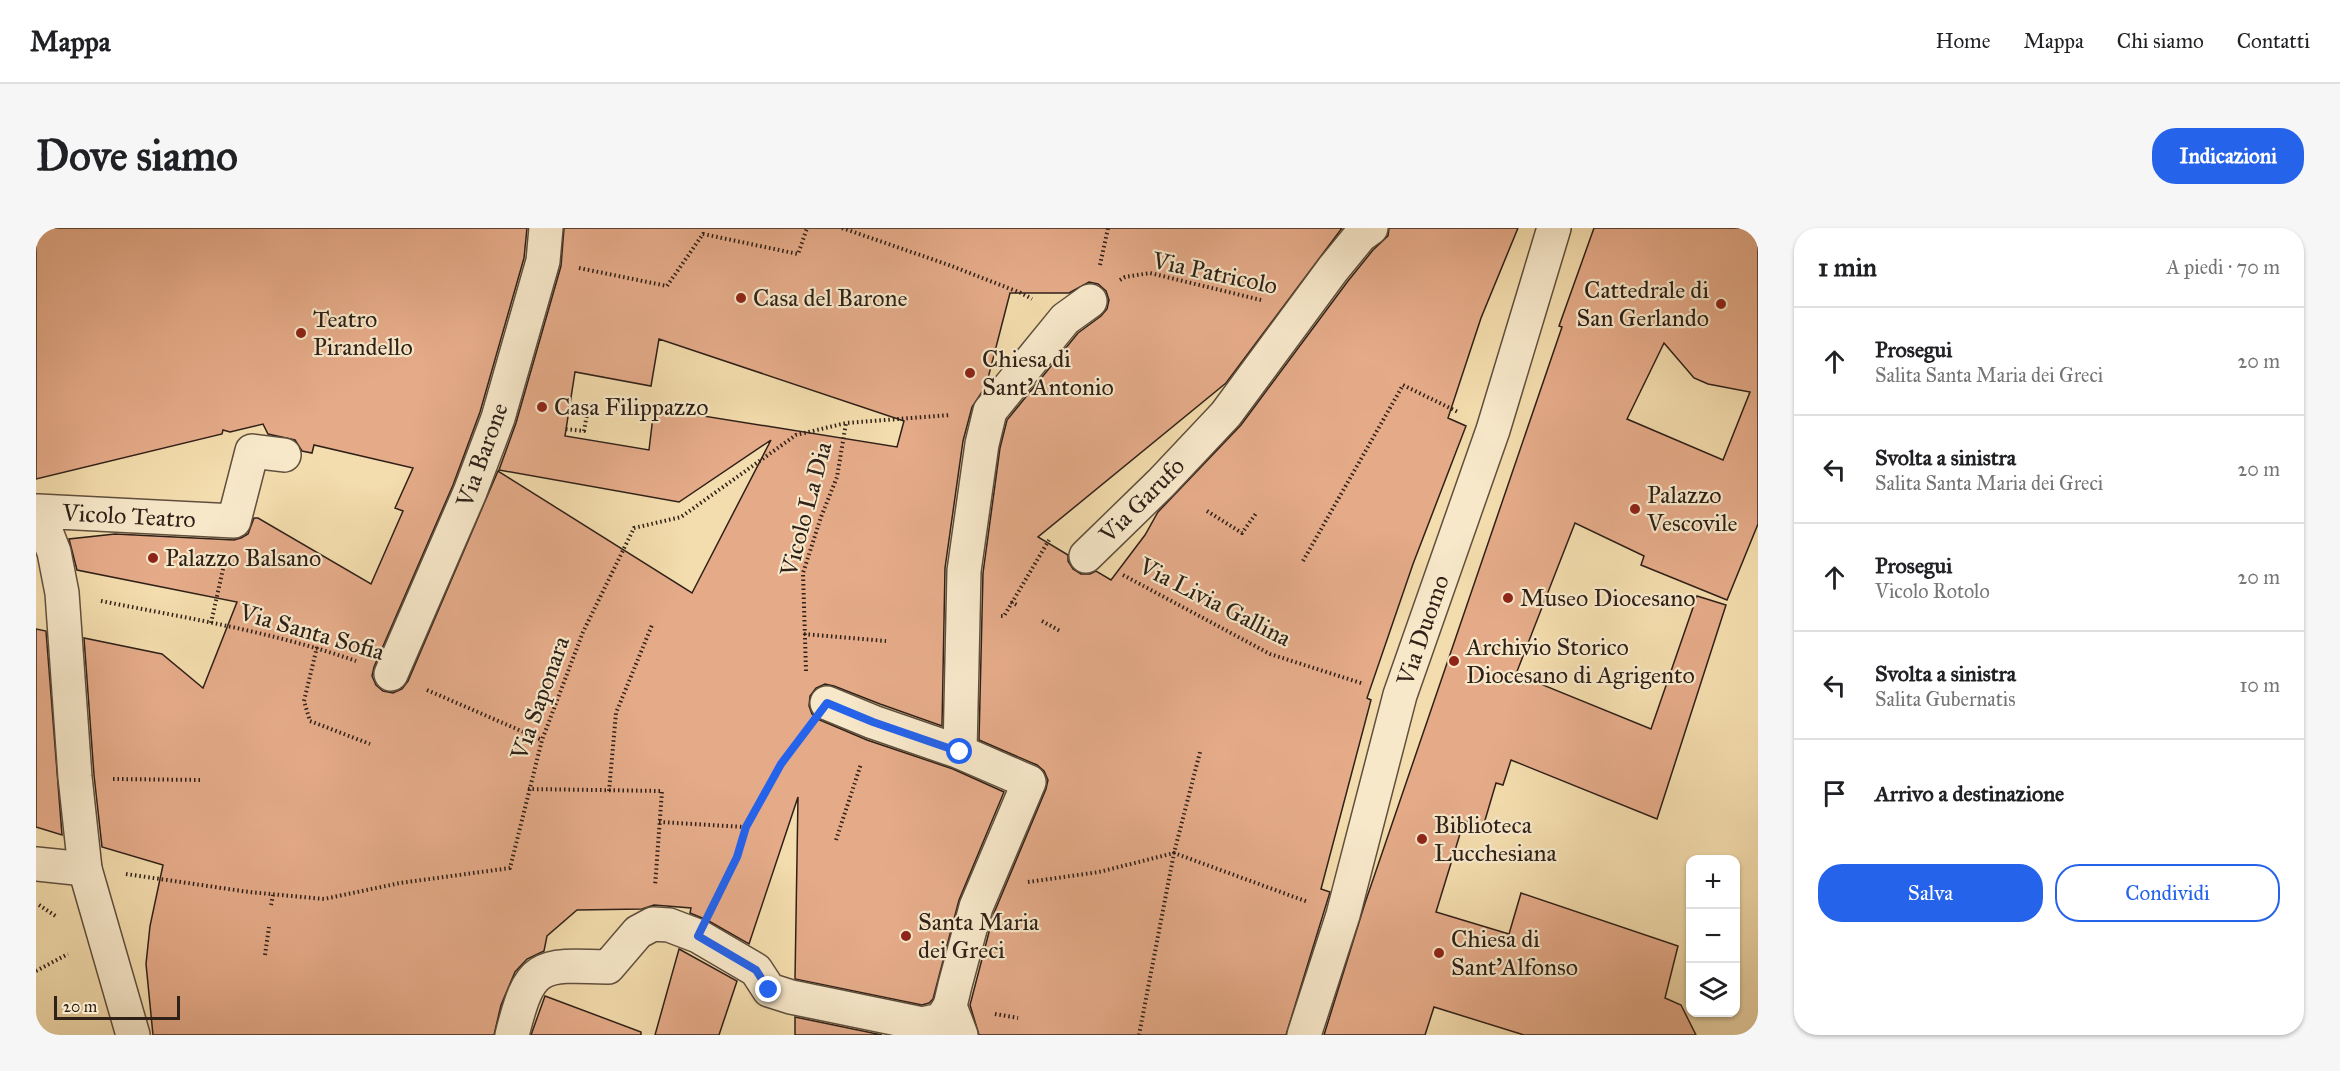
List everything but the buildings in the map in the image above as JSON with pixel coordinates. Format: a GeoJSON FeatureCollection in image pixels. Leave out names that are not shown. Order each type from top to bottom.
{"type":"FeatureCollection","features":[{"type":"Feature","properties":{"kind":"street","name":"Via Barone"},"geometry":{"type":"LineString","coordinates":[[391,674],[470,492],[498,417],[543,261],[546,228]]}},
{"type":"Feature","properties":{"kind":"street","name":"Via Garufo"},"geometry":{"type":"LineString","coordinates":[[1086,556],[1161,483],[1226,414],[1360,236],[1371,228]]}},
{"type":"Feature","properties":{"kind":"street","name":"Via Duomo"},"geometry":{"type":"LineString","coordinates":[[1304,1035],[1343,915],[1400,695],[1493,430],[1554,228]]}},
{"type":"Feature","properties":{"kind":"street"},"geometry":{"type":"LineString","coordinates":[[960,752],[964,571],[982,444],[990,411],[1077,310]]}},
{"type":"Feature","properties":{"kind":"street"},"geometry":{"type":"LineString","coordinates":[[234,521],[252,450],[284,455]]}},
{"type":"Feature","properties":{"kind":"street","name":"Vicolo Teatro"},"geometry":{"type":"LineString","coordinates":[[62,593],[54,552],[38,511],[234,521]]}},
{"type":"Feature","properties":{"kind":"street"},"geometry":{"type":"LineString","coordinates":[[62,593],[75,777],[85,869],[133,1035]]}},
{"type":"Feature","properties":{"kind":"street"},"geometry":{"type":"LineString","coordinates":[[512,1035],[523,996],[537,976],[547,969],[558,966],[608,967],[638,932],[653,924],[669,925],[698,936],[756,970],[769,990],[791,997],[922,1024],[956,1020],[976,907],[1029,782],[960,752],[873,722],[827,703]]}},
{"type":"Feature","properties":{"kind":"street"},"geometry":{"type":"LineString","coordinates":[[36,864],[85,869]]}},
{"type":"Feature","properties":{"kind":"path"},"geometry":{"type":"LineString","coordinates":[[543,261],[667,286],[703,234],[798,254],[807,228]]}},
{"type":"Feature","properties":{"kind":"path"},"geometry":{"type":"LineString","coordinates":[[842,228],[1022,293],[1077,310]]}},
{"type":"Feature","properties":{"kind":"path","name":"Via Patricolo"},"geometry":{"type":"LineString","coordinates":[[1077,310],[1125,277],[1150,273],[1304,310]]}},
{"type":"Feature","properties":{"kind":"path"},"geometry":{"type":"LineString","coordinates":[[1304,561],[1403,385],[1493,430]]}},
{"type":"Feature","properties":{"kind":"path"},"geometry":{"type":"LineString","coordinates":[[566,429],[584,431],[589,403]]}},
{"type":"Feature","properties":{"kind":"path","name":"Via Saponara"},"geometry":{"type":"LineString","coordinates":[[119,873],[273,895],[324,898],[400,883],[510,868],[542,740],[583,632],[634,528],[681,517],[796,435],[846,423],[990,411]]}},
{"type":"Feature","properties":{"kind":"path","name":"Vicolo La Dia"},"geometry":{"type":"LineString","coordinates":[[827,703],[807,686],[803,573],[837,477],[846,423]]}},
{"type":"Feature","properties":{"kind":"path"},"geometry":{"type":"LineString","coordinates":[[1207,511],[1242,532],[1257,512]]}},
{"type":"Feature","properties":{"kind":"path","name":"Vicolo Teatro"},"geometry":{"type":"LineString","coordinates":[[211,623],[234,521]]}},
{"type":"Feature","properties":{"kind":"path","name":"Via Garufo"},"geometry":{"type":"LineString","coordinates":[[964,615],[1004,616],[1052,536],[1086,556]]}},
{"type":"Feature","properties":{"kind":"path","name":"Via Livia Gallina"},"geometry":{"type":"LineString","coordinates":[[1086,556],[1270,654],[1400,695]]}},
{"type":"Feature","properties":{"kind":"path","name":"Via Santa Sofia"},"geometry":{"type":"LineString","coordinates":[[62,593],[249,630],[317,647],[391,674],[542,740]]}},
{"type":"Feature","properties":{"kind":"path"},"geometry":{"type":"LineString","coordinates":[[1011,602],[1017,605]]}},
{"type":"Feature","properties":{"kind":"path"},"geometry":{"type":"LineString","coordinates":[[1042,621],[1060,631]]}},
{"type":"Feature","properties":{"kind":"path"},"geometry":{"type":"LineString","coordinates":[[609,791],[616,713],[652,625]]}},
{"type":"Feature","properties":{"kind":"path"},"geometry":{"type":"LineString","coordinates":[[804,634],[886,641]]}},
{"type":"Feature","properties":{"kind":"path"},"geometry":{"type":"LineString","coordinates":[[317,647],[304,701],[310,721],[369,744]]}},
{"type":"Feature","properties":{"kind":"path"},"geometry":{"type":"LineString","coordinates":[[698,936],[737,857],[746,827],[781,764],[827,703]]}},
{"type":"Feature","properties":{"kind":"path"},"geometry":{"type":"LineString","coordinates":[[1139,1035],[1174,853],[1200,752]]}},
{"type":"Feature","properties":{"kind":"path"},"geometry":{"type":"LineString","coordinates":[[836,840],[861,764]]}},
{"type":"Feature","properties":{"kind":"path"},"geometry":{"type":"LineString","coordinates":[[102,778],[203,780]]}},
{"type":"Feature","properties":{"kind":"path"},"geometry":{"type":"LineString","coordinates":[[528,789],[662,791],[653,924]]}},
{"type":"Feature","properties":{"kind":"path"},"geometry":{"type":"LineString","coordinates":[[659,822],[746,827]]}},
{"type":"Feature","properties":{"kind":"path"},"geometry":{"type":"LineString","coordinates":[[1032,883],[1099,872],[1174,853],[1343,915]]}},
{"type":"Feature","properties":{"kind":"path"},"geometry":{"type":"LineString","coordinates":[[272,904],[273,895]]}},
{"type":"Feature","properties":{"kind":"path"},"geometry":{"type":"LineString","coordinates":[[36,903],[63,921]]}},
{"type":"Feature","properties":{"kind":"path"},"geometry":{"type":"LineString","coordinates":[[265,955],[269,927]]}},
{"type":"Feature","properties":{"kind":"place","name":"Casa del Barone"},"geometry":{"type":"Point","coordinates":[741,298]}},
{"type":"Feature","properties":{"kind":"place","name":"Cattedrale di San Gerlando"},"geometry":{"type":"Point","coordinates":[1721,304]}},
{"type":"Feature","properties":{"kind":"place","name":"Teatro Pirandello"},"geometry":{"type":"Point","coordinates":[301,333]}},
{"type":"Feature","properties":{"kind":"place","name":"Chiesa di Sant'Antonio"},"geometry":{"type":"Point","coordinates":[970,373]}},
{"type":"Feature","properties":{"kind":"place","name":"Casa Filippazzo"},"geometry":{"type":"Point","coordinates":[542,407]}},
{"type":"Feature","properties":{"kind":"place","name":"Palazzo Vescovile"},"geometry":{"type":"Point","coordinates":[1635,509]}},
{"type":"Feature","properties":{"kind":"place","name":"Palazzo Balsano"},"geometry":{"type":"Point","coordinates":[153,558]}},
{"type":"Feature","properties":{"kind":"place","name":"Museo Diocesano"},"geometry":{"type":"Point","coordinates":[1508,598]}},
{"type":"Feature","properties":{"kind":"place","name":"Archivio Storico Diocesano di Agrigento"},"geometry":{"type":"Point","coordinates":[1454,661]}},
{"type":"Feature","properties":{"kind":"place","name":"Biblioteca Lucchesiana"},"geometry":{"type":"Point","coordinates":[1422,839]}},
{"type":"Feature","properties":{"kind":"place","name":"Santa Maria dei Greci"},"geometry":{"type":"Point","coordinates":[906,936]}},
{"type":"Feature","properties":{"kind":"place","name":"Chiesa di Sant'Alfonso"},"geometry":{"type":"Point","coordinates":[1439,953]}},
{"type":"Feature","properties":{"kind":"route"},"geometry":{"type":"LineString","coordinates":[[769,990],[756,970],[698,936],[737,857],[746,827],[781,764],[827,703],[873,722],[960,752]]}}]}
